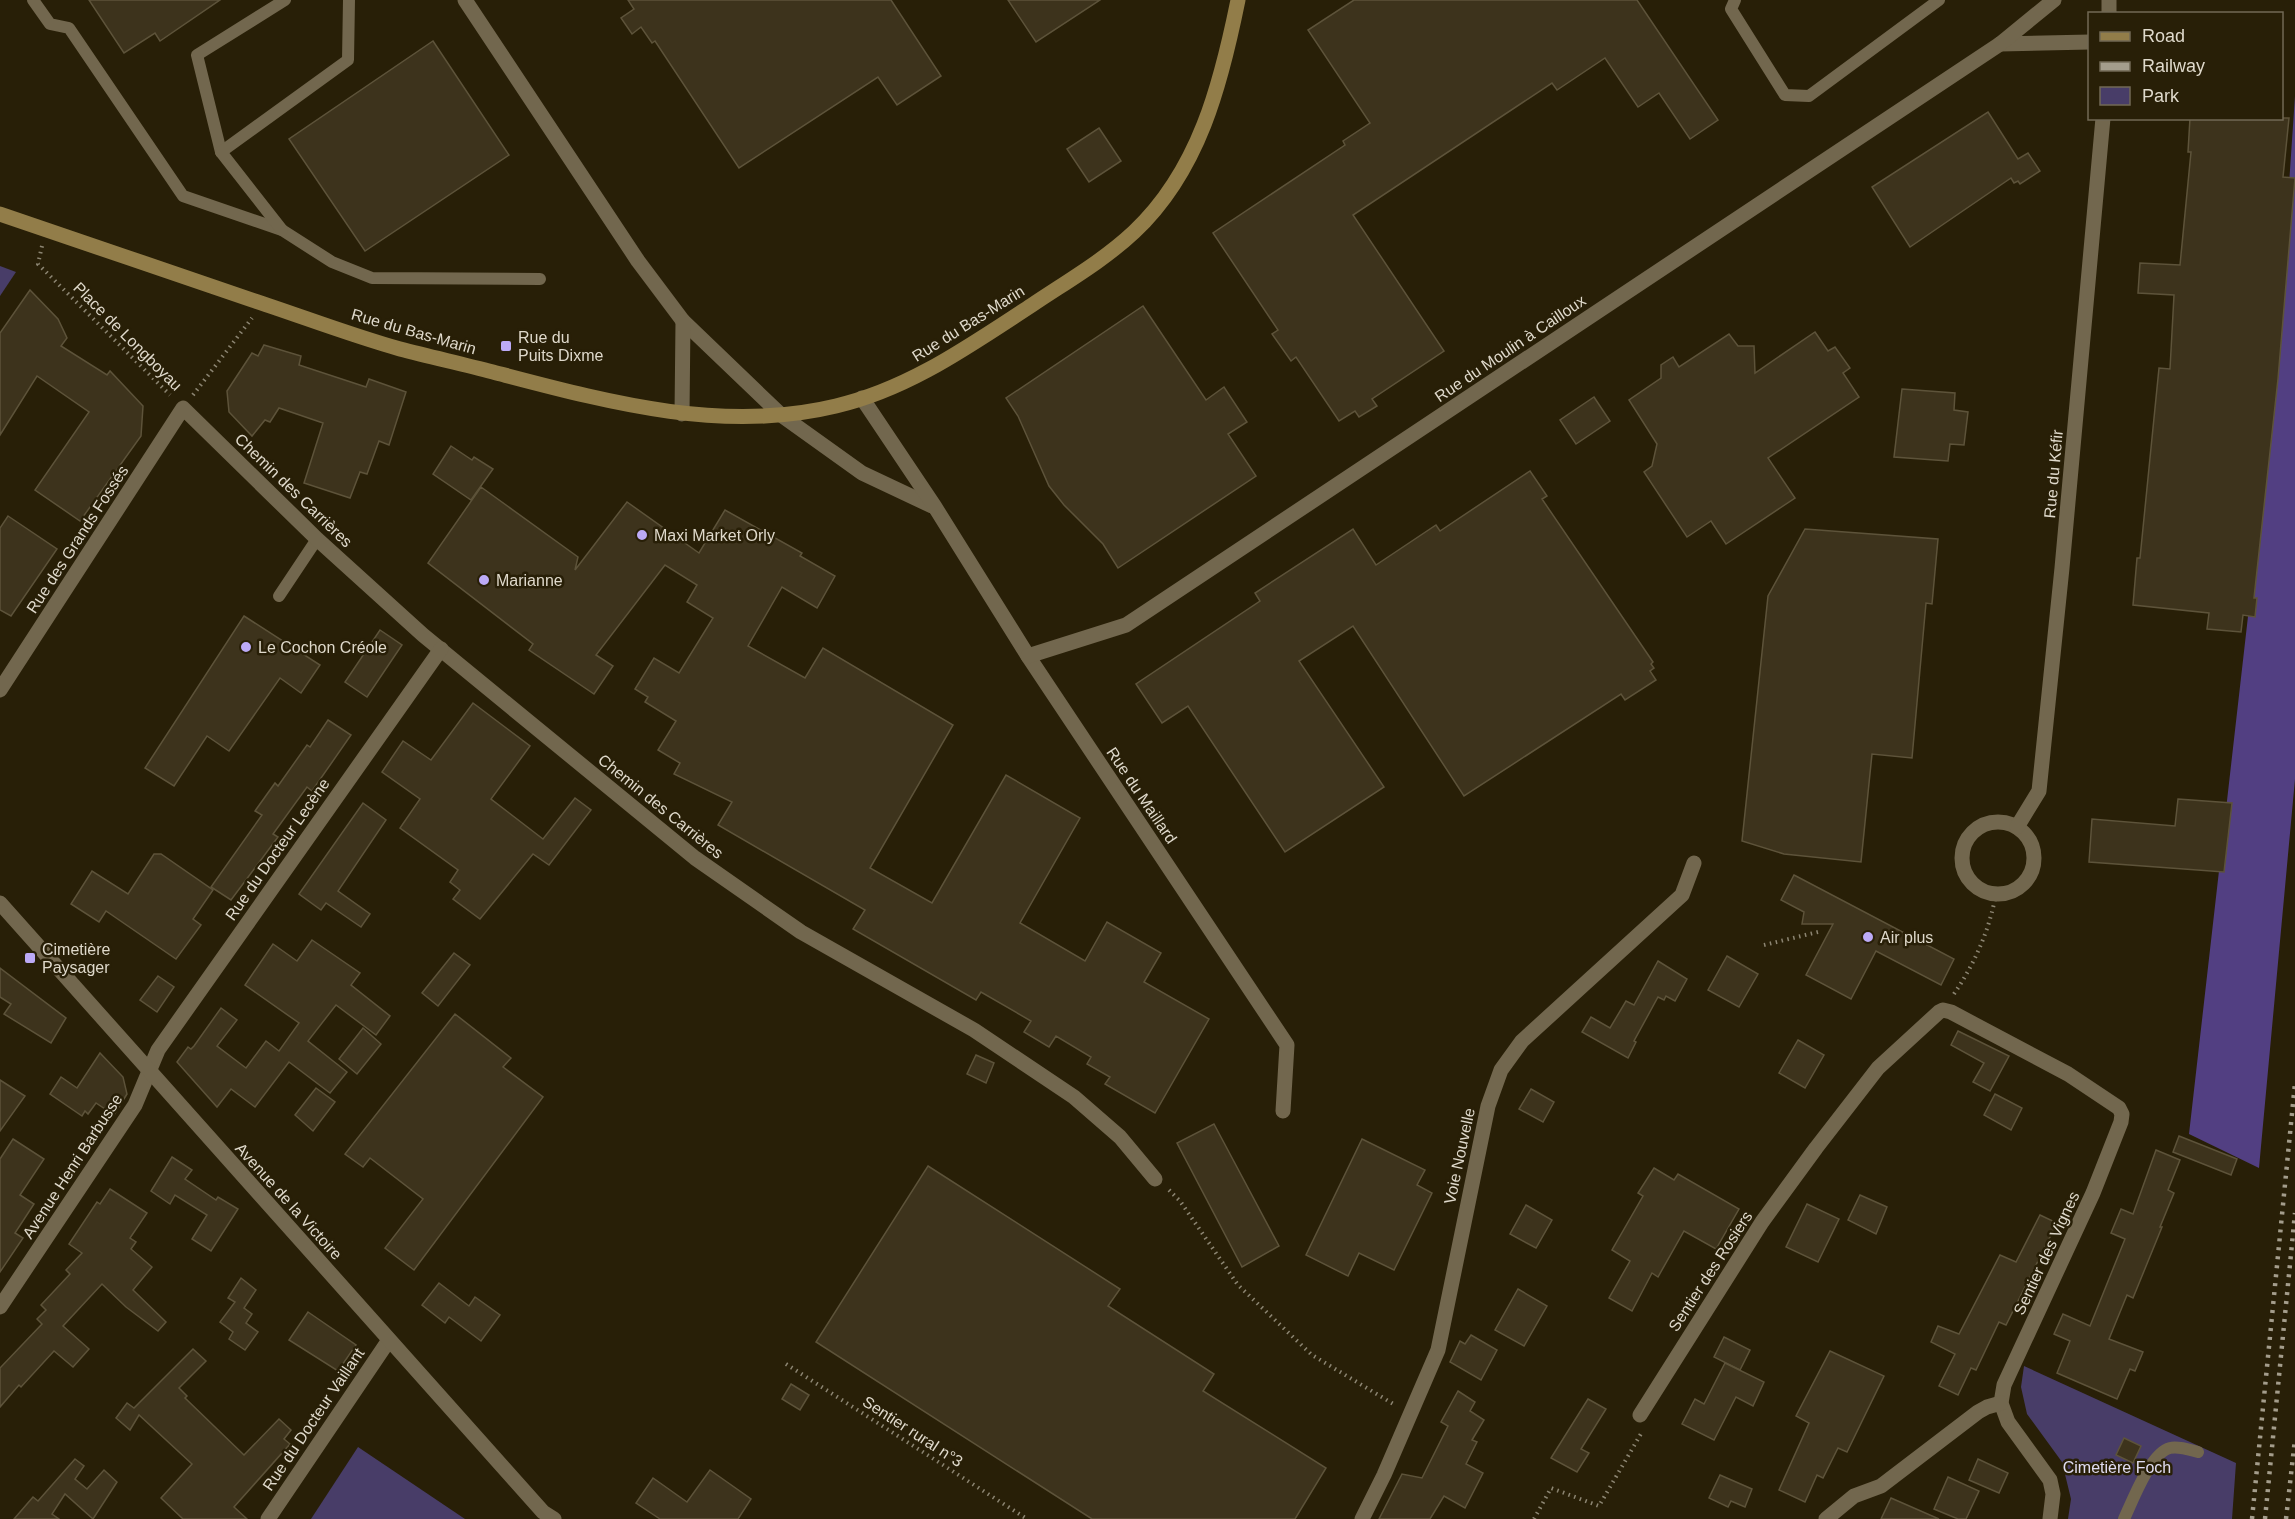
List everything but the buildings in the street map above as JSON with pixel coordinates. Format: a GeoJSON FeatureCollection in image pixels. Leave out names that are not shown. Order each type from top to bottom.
{"type":"FeatureCollection","features":[{"type":"Feature","properties":{"kind":"main road","name":"Rue du Bas-Marin"},"geometry":{"type":"LineString","coordinates":[[0,214],[397,348],[584,396],[682,414],[718,416],[781,415],[834,407],[908,381],[949,360],[1085,270],[1134,232],[1179,177],[1192,155],[1217,91],[1238,0]]}},
{"type":"Feature","properties":{"kind":"street"},"geometry":{"type":"LineString","coordinates":[[465,0],[639,261],[683,321],[781,415],[862,472],[935,507]]}},
{"type":"Feature","properties":{"kind":"street","name":"Rue du Moulin à Cailloux"},"geometry":{"type":"LineString","coordinates":[[1028,656],[1126,625],[2000,44],[2054,0]]}},
{"type":"Feature","properties":{"kind":"street"},"geometry":{"type":"LineString","coordinates":[[2000,44],[2088,42]]}},
{"type":"Feature","properties":{"kind":"street","name":"Rue du Kéfir"},"geometry":{"type":"LineString","coordinates":[[2017,827],[2039,791],[2103,120]]}},
{"type":"Feature","properties":{"kind":"street"},"geometry":{"type":"LineString","coordinates":[[682,414],[683,321]]}},
{"type":"Feature","properties":{"kind":"street","name":"Rue du Maillard"},"geometry":{"type":"LineString","coordinates":[[862,398],[935,507],[1028,656],[1287,1046],[1283,1111]]}},
{"type":"Feature","properties":{"kind":"street","name":"Chemin des Carrières"},"geometry":{"type":"LineString","coordinates":[[183,408],[317,539],[441,649],[695,858],[801,932],[974,1030],[1074,1097],[1120,1137],[1155,1179]]}},
{"type":"Feature","properties":{"kind":"street","name":"Rue des Grands Fossés"},"geometry":{"type":"LineString","coordinates":[[0,690],[183,408]]}},
{"type":"Feature","properties":{"kind":"street","name":"Rue du Docteur Lecène"},"geometry":{"type":"LineString","coordinates":[[150,1073],[158,1050],[441,649]]}},
{"type":"Feature","properties":{"kind":"street"},"geometry":{"type":"LineString","coordinates":[[2007,822],[2026,834],[2035,855],[2034,866],[2030,877],[2022,886],[2013,891],[1996,894],[1979,889],[1971,882],[1962,861],[1963,849],[1974,830],[1984,824],[2007,822]]}},
{"type":"Feature","properties":{"kind":"street","name":"Voie Nouvelle"},"geometry":{"type":"LineString","coordinates":[[1362,1519],[1438,1350],[1488,1106],[1501,1070],[1522,1041],[1552,1011],[1682,895],[1694,863]]}},
{"type":"Feature","properties":{"kind":"street","name":"Avenue de la Victoire"},"geometry":{"type":"LineString","coordinates":[[0,903],[543,1512],[554,1519]]}},
{"type":"Feature","properties":{"kind":"street","name":"Sentier des Vignes"},"geometry":{"type":"LineString","coordinates":[[1943,1010],[1951,1012],[2068,1074],[2119,1108],[2122,1114],[2121,1122],[2093,1193],[2004,1384],[2001,1402]]}},
{"type":"Feature","properties":{"kind":"street","name":"Sentier des Rosiers"},"geometry":{"type":"LineString","coordinates":[[1640,1415],[1762,1222],[1816,1148],[1878,1068],[1943,1010]]}},
{"type":"Feature","properties":{"kind":"street","name":"Avenue Henri Barbusse"},"geometry":{"type":"LineString","coordinates":[[0,1307],[135,1105],[150,1073]]}},
{"type":"Feature","properties":{"kind":"street","name":"Rue du Docteur Vaillant"},"geometry":{"type":"LineString","coordinates":[[268,1519],[389,1340]]}},
{"type":"Feature","properties":{"kind":"street"},"geometry":{"type":"LineString","coordinates":[[1826,1519],[1854,1496],[1881,1486],[1978,1412],[2001,1402],[2008,1422],[2050,1480],[2053,1494],[2050,1519]]}},
{"type":"Feature","properties":{"kind":"lane"},"geometry":{"type":"LineString","coordinates":[[33,0],[50,24],[69,28],[183,195],[282,230],[332,262],[372,278],[540,279]]}},
{"type":"Feature","properties":{"kind":"lane"},"geometry":{"type":"LineString","coordinates":[[282,230],[220,152],[197,55],[285,0]]}},
{"type":"Feature","properties":{"kind":"lane"},"geometry":{"type":"LineString","coordinates":[[220,152],[348,60],[349,0]]}},
{"type":"Feature","properties":{"kind":"lane"},"geometry":{"type":"LineString","coordinates":[[1735,0],[1731,9],[1785,95],[1809,96],[1939,0]]}},
{"type":"Feature","properties":{"kind":"lane"},"geometry":{"type":"LineString","coordinates":[[279,596],[317,539]]}},
{"type":"Feature","properties":{"kind":"lane"},"geometry":{"type":"LineString","coordinates":[[2124,1519],[2151,1464],[2161,1453],[2169,1448],[2198,1452]]}},
{"type":"Feature","properties":{"kind":"path","name":"Place de Longboyau"},"geometry":{"type":"LineString","coordinates":[[46,230],[38,264],[183,408],[263,303]]}},
{"type":"Feature","properties":{"kind":"path"},"geometry":{"type":"LineString","coordinates":[[1943,1010],[1970,970],[1991,921],[1996,894]]}},
{"type":"Feature","properties":{"kind":"path"},"geometry":{"type":"LineString","coordinates":[[1764,945],[1822,931]]}},
{"type":"Feature","properties":{"kind":"path"},"geometry":{"type":"LineString","coordinates":[[1155,1179],[1180,1201],[1238,1285],[1312,1355],[1411,1414]]}},
{"type":"Feature","properties":{"kind":"path","name":"Sentier rural n°3"},"geometry":{"type":"LineString","coordinates":[[786,1364],[1027,1519]]}},
{"type":"Feature","properties":{"kind":"path"},"geometry":{"type":"LineString","coordinates":[[1534,1519],[1551,1488],[1599,1506],[1642,1433],[1640,1415]]}},
{"type":"Feature","properties":{"kind":"green space"},"geometry":{"type":"Polygon","coordinates":[[[0,266],[16,272],[0,296],[0,266]]]}},
{"type":"Feature","properties":{"kind":"green space","name":"Cimetière Foch"},"geometry":{"type":"Polygon","coordinates":[[[2024,1366],[2236,1463],[2232,1519],[2068,1519],[2071,1499],[2062,1462],[2027,1414],[2021,1387],[2024,1366]]]}},
{"type":"Feature","properties":{"kind":"green space"},"geometry":{"type":"Polygon","coordinates":[[[358,1447],[465,1519],[311,1519],[358,1447]]]}},
{"type":"Feature","properties":{"kind":"shaded area"},"geometry":{"type":"Polygon","coordinates":[[[2295,96],[2295,779],[2259,1168],[2189,1134],[2277,362],[2295,96]]]}},
{"type":"Feature","properties":{"kind":"railway"},"geometry":{"type":"LineString","coordinates":[[2252,1519],[2295,1083]]}},
{"type":"Feature","properties":{"kind":"railway"},"geometry":{"type":"LineString","coordinates":[[2265,1519],[2295,1213]]}},
{"type":"Feature","properties":{"kind":"railway"},"geometry":{"type":"LineString","coordinates":[[2286,1519],[2295,1439]]}},
{"type":"Feature","properties":{"kind":"place","name":"Rue du Puits Dixme"},"geometry":{"type":"Point","coordinates":[506,346]}},
{"type":"Feature","properties":{"kind":"place","name":"Maxi Market Orly"},"geometry":{"type":"Point","coordinates":[642,535]}},
{"type":"Feature","properties":{"kind":"place","name":"Marianne"},"geometry":{"type":"Point","coordinates":[484,580]}},
{"type":"Feature","properties":{"kind":"place","name":"Le Cochon Créole"},"geometry":{"type":"Point","coordinates":[246,647]}},
{"type":"Feature","properties":{"kind":"place","name":"Air plus"},"geometry":{"type":"Point","coordinates":[1868,937]}},
{"type":"Feature","properties":{"kind":"place","name":"Cimetière Paysager"},"geometry":{"type":"Point","coordinates":[30,958]}}]}
